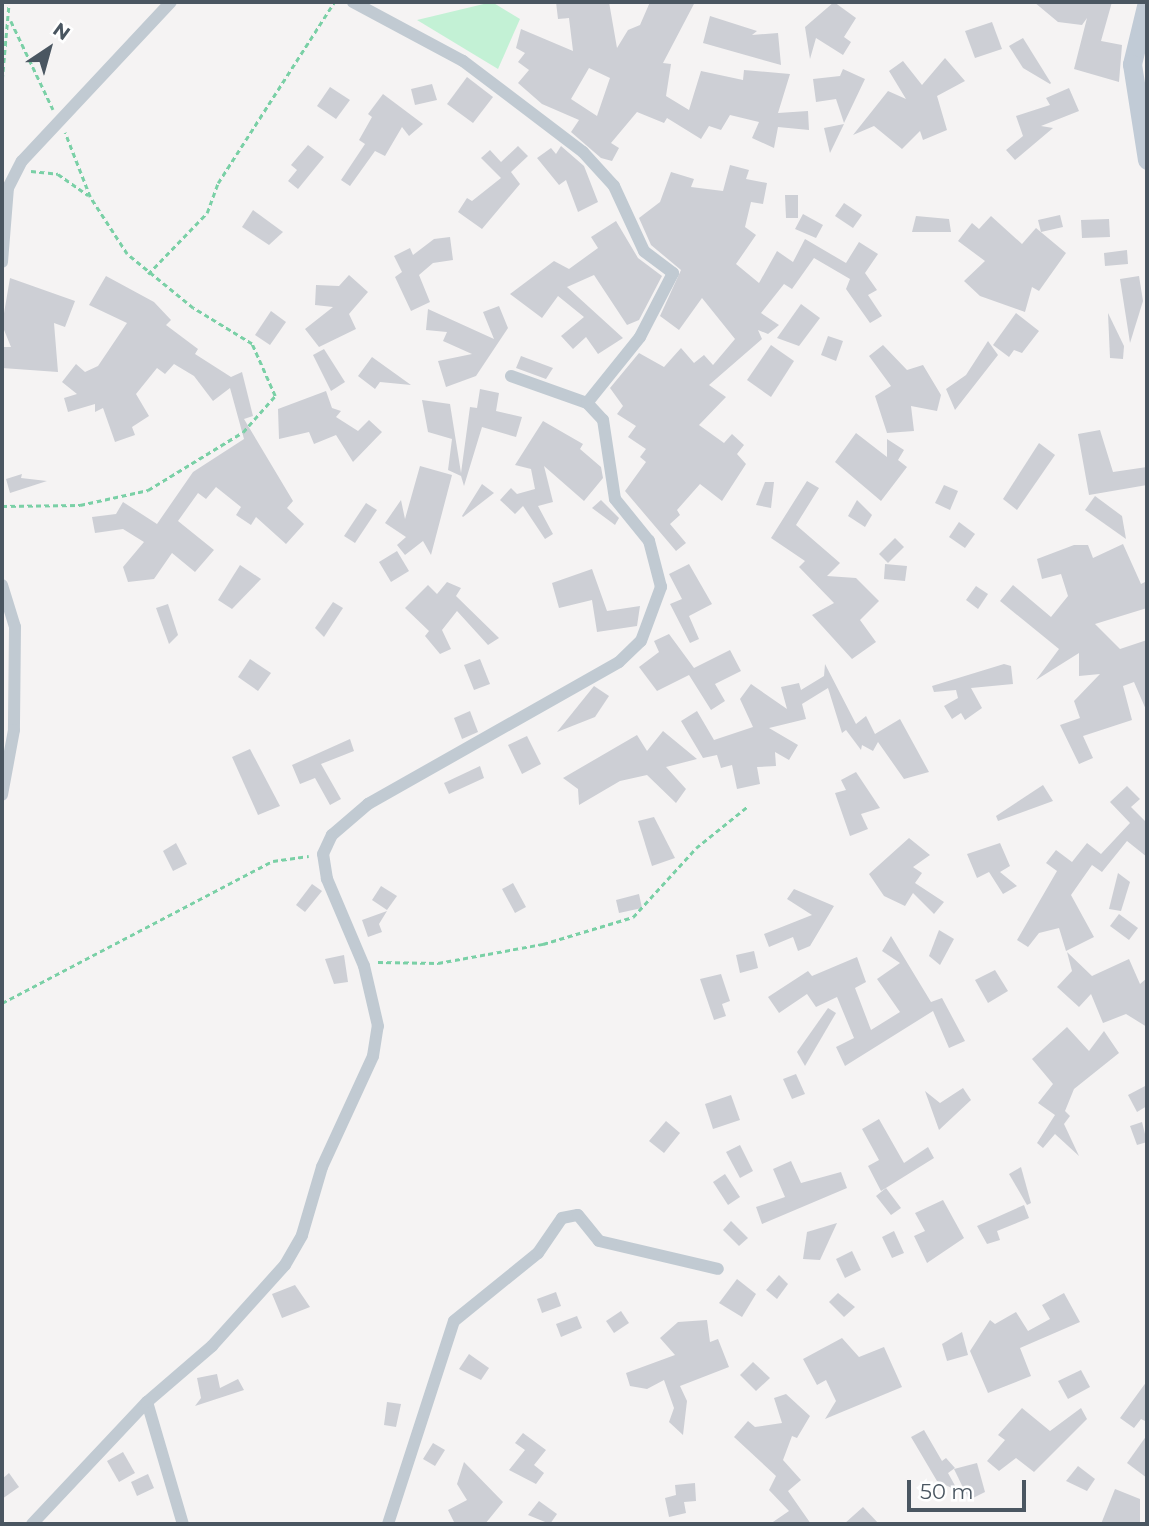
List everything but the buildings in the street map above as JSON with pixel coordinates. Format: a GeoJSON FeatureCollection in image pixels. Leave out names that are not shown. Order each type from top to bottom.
{"type":"FeatureCollection","features":[{"type":"Feature","properties":{"kind":"main road"},"geometry":{"type":"LineString","coordinates":[[1147,2],[1132,64],[1147,160]]}},
{"type":"Feature","properties":{"kind":"street"},"geometry":{"type":"LineString","coordinates":[[2,262],[8,188],[22,161],[172,2]]}},
{"type":"Feature","properties":{"kind":"street"},"geometry":{"type":"LineString","coordinates":[[353,2],[463,61],[583,152],[614,186],[644,251],[673,273],[640,337],[587,403]]}},
{"type":"Feature","properties":{"kind":"street"},"geometry":{"type":"LineString","coordinates":[[32,1524],[146,1402],[212,1346],[285,1265],[302,1235],[332,1143],[373,1056],[378,1026],[364,966],[327,879],[323,854],[332,835],[368,804],[619,663],[641,641],[661,587],[658,559],[615,499],[603,420],[587,403],[511,376]]}},
{"type":"Feature","properties":{"kind":"street"},"geometry":{"type":"LineString","coordinates":[[2,586],[15,628],[14,730],[2,795]]}},
{"type":"Feature","properties":{"kind":"street"},"geometry":{"type":"LineString","coordinates":[[388,1524],[454,1321],[538,1253],[562,1218],[578,1215],[599,1241],[718,1269]]}},
{"type":"Feature","properties":{"kind":"street"},"geometry":{"type":"LineString","coordinates":[[146,1402],[183,1524]]}},
{"type":"Feature","properties":{"kind":"path"},"geometry":{"type":"LineString","coordinates":[[2,80],[11,20],[9,2]]}},
{"type":"Feature","properties":{"kind":"path"},"geometry":{"type":"LineString","coordinates":[[148,274],[207,213],[218,183],[334,2]]}},
{"type":"Feature","properties":{"kind":"path"},"geometry":{"type":"LineString","coordinates":[[2,506],[80,505],[148,489],[243,432],[275,396],[252,344],[148,274],[127,254],[90,197],[60,121],[11,20]]}},
{"type":"Feature","properties":{"kind":"path"},"geometry":{"type":"LineString","coordinates":[[22,161],[31,171],[58,174],[90,197]]}},
{"type":"Feature","properties":{"kind":"path"},"geometry":{"type":"LineString","coordinates":[[364,966],[397,958],[438,963],[543,944],[633,917],[696,848],[748,806]]}},
{"type":"Feature","properties":{"kind":"path"},"geometry":{"type":"LineString","coordinates":[[2,1003],[273,861],[323,854]]}},
{"type":"Feature","properties":{"kind":"green space"},"geometry":{"type":"Polygon","coordinates":[[[492,2],[520,19],[498,69],[417,20],[492,2]]]}}]}
